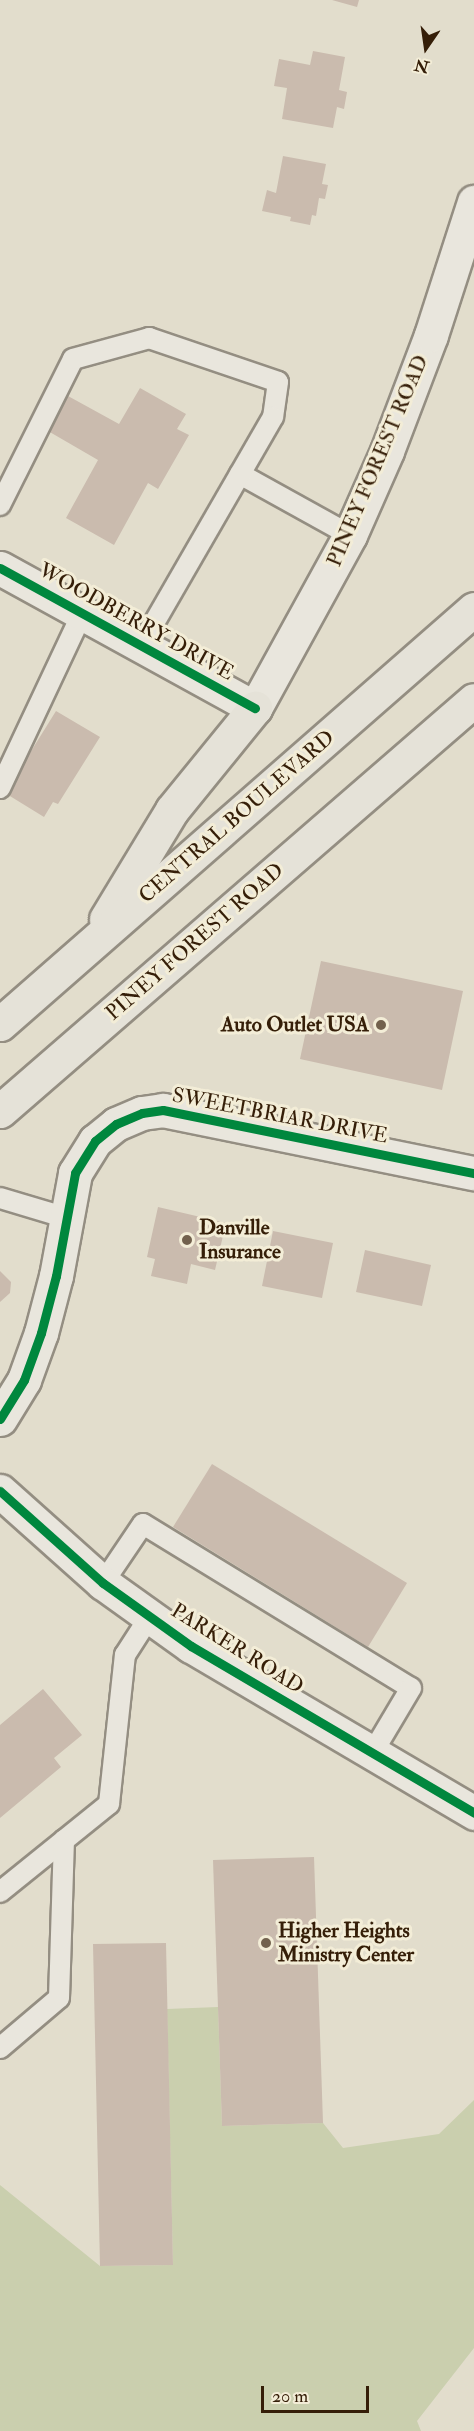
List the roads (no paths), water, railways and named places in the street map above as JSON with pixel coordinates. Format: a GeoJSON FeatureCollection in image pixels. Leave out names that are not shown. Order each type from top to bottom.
{"type":"FeatureCollection","features":[{"type":"Feature","properties":{"kind":"main road","name":"CENTRAL BOULEVARD"},"geometry":{"type":"LineString","coordinates":[[0,1024],[474,609]]}},
{"type":"Feature","properties":{"kind":"main road","name":"PINEY FOREST ROAD"},"geometry":{"type":"LineString","coordinates":[[0,1111],[474,700]]}},
{"type":"Feature","properties":{"kind":"main road"},"geometry":{"type":"LineString","coordinates":[[88,948],[172,810],[255,708]]}},
{"type":"Feature","properties":{"kind":"street","name":"PINEY FOREST ROAD"},"geometry":{"type":"LineString","coordinates":[[255,708],[350,535],[387,451],[431,335],[474,202]]}},
{"type":"Feature","properties":{"kind":"street","name":"WOODBERRY DRIVE"},"geometry":{"type":"LineString","coordinates":[[0,568],[255,708]]}},
{"type":"Feature","properties":{"kind":"street","name":"SWEETBRIAR DRIVE"},"geometry":{"type":"LineString","coordinates":[[1,1415],[24,1380],[41,1333],[56,1276],[75,1173],[95,1142],[116,1124],[142,1113],[164,1110],[474,1173]]}},
{"type":"Feature","properties":{"kind":"street","name":"PARKER ROAD"},"geometry":{"type":"LineString","coordinates":[[0,1491],[103,1583],[191,1646],[474,1812]]}},
{"type":"Feature","properties":{"kind":"lane"},"geometry":{"type":"LineString","coordinates":[[0,505],[73,359],[149,338],[278,382],[273,417],[141,646]]}},
{"type":"Feature","properties":{"kind":"lane"},"geometry":{"type":"LineString","coordinates":[[240,474],[350,535]]}},
{"type":"Feature","properties":{"kind":"lane"},"geometry":{"type":"LineString","coordinates":[[0,789],[82,614]]}},
{"type":"Feature","properties":{"kind":"lane"},"geometry":{"type":"LineString","coordinates":[[0,1198],[67,1218]]}},
{"type":"Feature","properties":{"kind":"lane"},"geometry":{"type":"LineString","coordinates":[[103,1583],[143,1524],[411,1688],[373,1752]]}},
{"type":"Feature","properties":{"kind":"lane"},"geometry":{"type":"LineString","coordinates":[[0,1892],[109,1804],[125,1655],[150,1616]]}},
{"type":"Feature","properties":{"kind":"lane"},"geometry":{"type":"LineString","coordinates":[[0,2048],[59,1998],[64,1840]]}},
{"type":"Feature","properties":{"kind":"place","name":"Auto Outlet USA"},"geometry":{"type":"Point","coordinates":[381,1025]}},
{"type":"Feature","properties":{"kind":"place","name":"Danville Insurance"},"geometry":{"type":"Point","coordinates":[187,1240]}},
{"type":"Feature","properties":{"kind":"place","name":"Higher Heights Ministry Center"},"geometry":{"type":"Point","coordinates":[266,1943]}}]}
